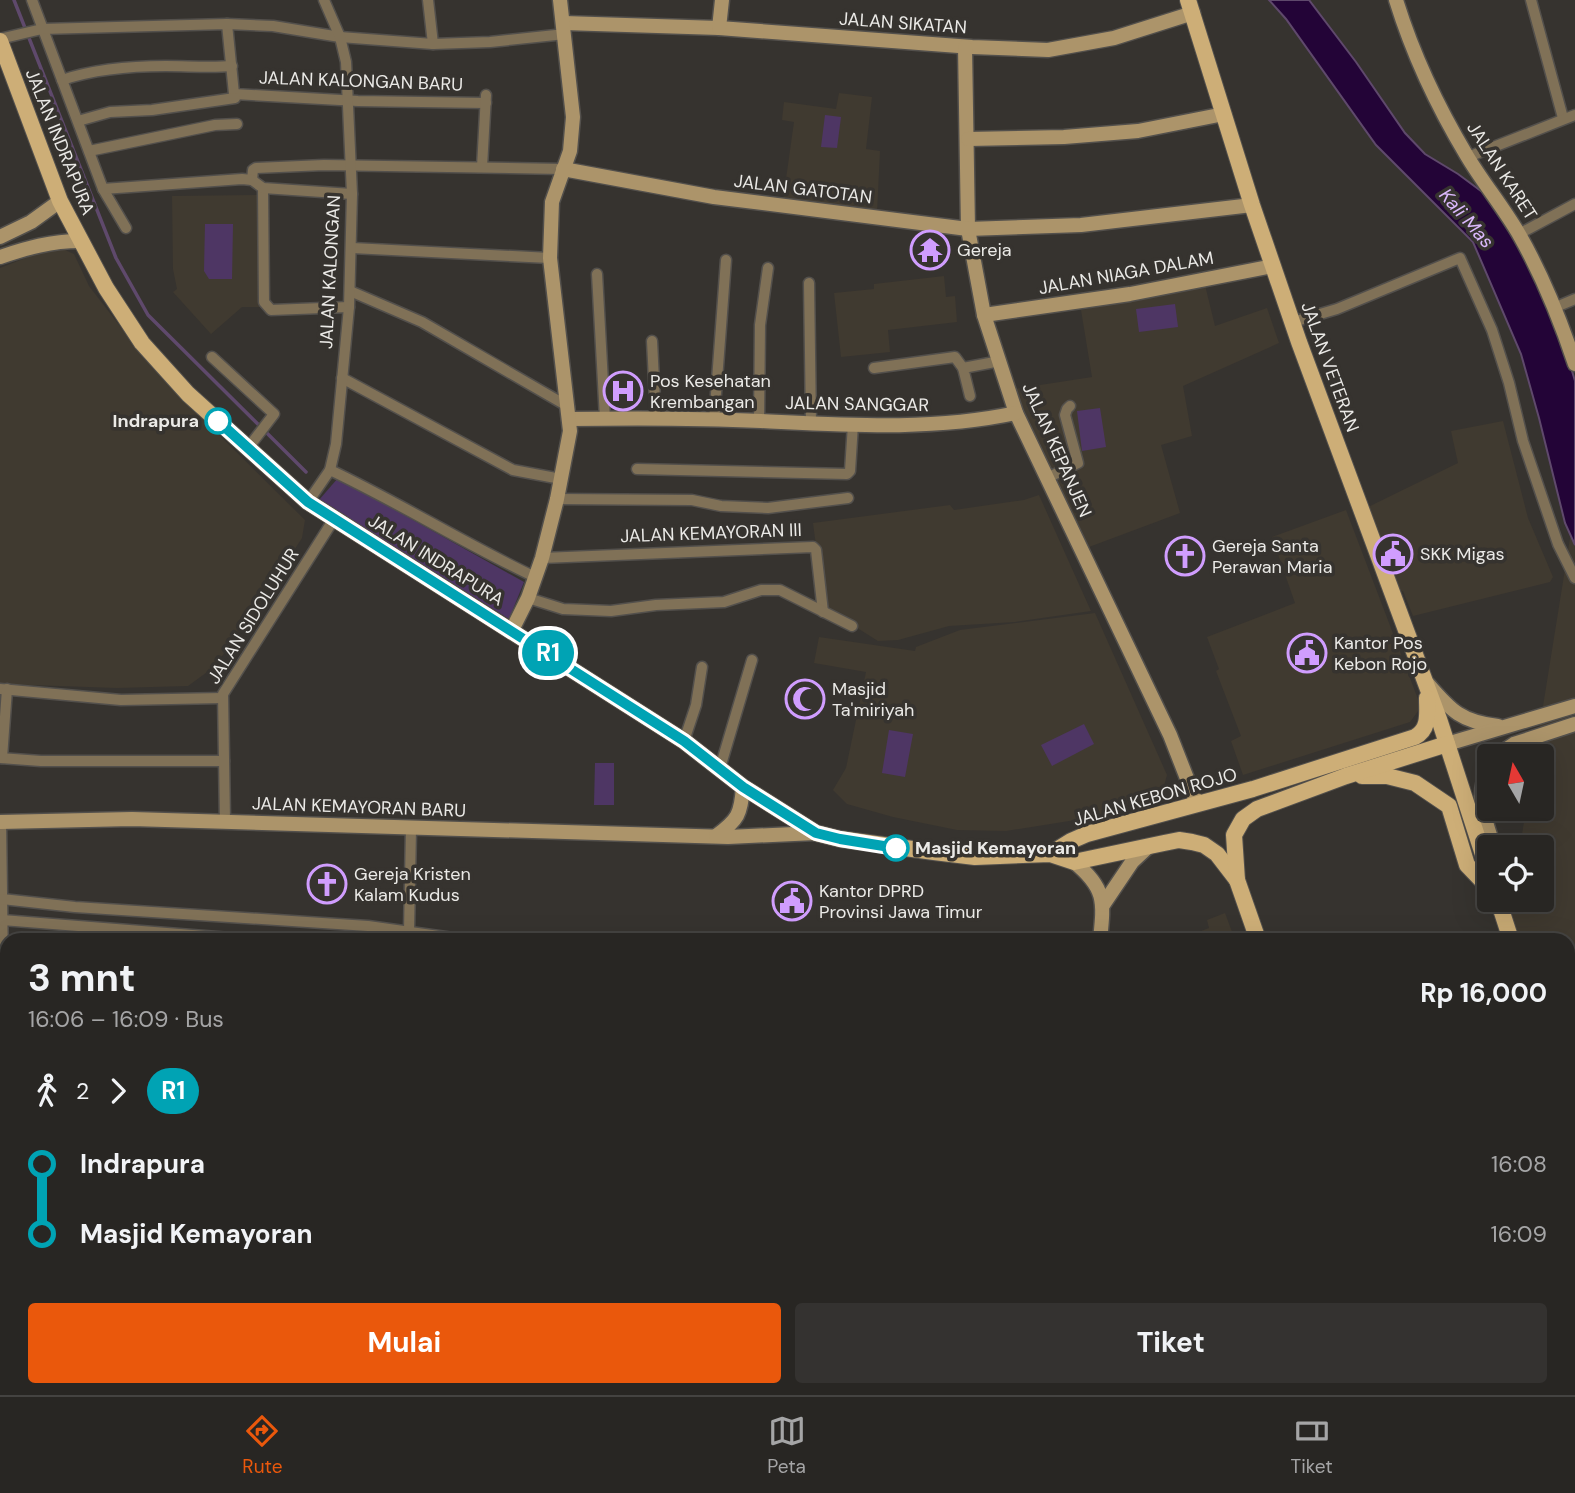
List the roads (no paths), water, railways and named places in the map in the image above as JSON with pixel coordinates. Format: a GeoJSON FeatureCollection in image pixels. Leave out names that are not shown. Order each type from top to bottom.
{"type":"FeatureCollection","features":[{"type":"Feature","properties":{"kind":"main road","name":"JALAN VETERAN"},"geometry":{"type":"LineString","coordinates":[[1190,6],[1298,342],[1447,744],[1477,836]]}},
{"type":"Feature","properties":{"kind":"main road","name":"JALAN INDRAPURA"},"geometry":{"type":"LineString","coordinates":[[5,39],[60,201],[106,288],[142,343],[188,394],[251,444],[308,502],[684,741],[743,787],[816,833],[877,845],[975,857],[1050,854]]}},
{"type":"Feature","properties":{"kind":"main road","name":"JALAN KEBON ROJO"},"geometry":{"type":"LineString","coordinates":[[1050,854],[1087,834],[1253,789],[1415,737],[1421,734],[1426,725],[1425,684]]}},
{"type":"Feature","properties":{"kind":"main road"},"geometry":{"type":"LineString","coordinates":[[1256,933],[1237,880],[1234,835],[1243,820],[1257,809],[1346,776],[1447,744]]}},
{"type":"Feature","properties":{"kind":"main road"},"geometry":{"type":"LineString","coordinates":[[1346,776],[1387,776],[1415,783],[1449,806],[1467,865],[1477,875]]}},
{"type":"Feature","properties":{"kind":"main road"},"geometry":{"type":"LineString","coordinates":[[1050,854],[1074,862],[1179,841],[1204,845],[1217,854],[1237,880]]}},
{"type":"Feature","properties":{"kind":"main road"},"geometry":{"type":"LineString","coordinates":[[1502,912],[1509,933]]}},
{"type":"Feature","properties":{"kind":"street"},"geometry":{"type":"LineString","coordinates":[[32,0],[38,30],[62,80],[103,189],[126,228]]}},
{"type":"Feature","properties":{"kind":"street","name":"JALAN KALONGAN"},"geometry":{"type":"LineString","coordinates":[[308,502],[330,470],[336,444],[352,248],[346,62],[340,37],[324,0]]}},
{"type":"Feature","properties":{"kind":"street"},"geometry":{"type":"LineString","coordinates":[[428,0],[433,44]]}},
{"type":"Feature","properties":{"kind":"street"},"geometry":{"type":"LineString","coordinates":[[512,630],[528,598],[542,558],[568,444],[569,413],[550,258],[552,202],[570,151],[573,117],[560,0]]}},
{"type":"Feature","properties":{"kind":"street"},"geometry":{"type":"LineString","coordinates":[[719,28],[722,0]]}},
{"type":"Feature","properties":{"kind":"street","name":"JALAN KARET"},"geometry":{"type":"LineString","coordinates":[[1396,0],[1404,27],[1435,101],[1519,234],[1556,307],[1572,346],[1575,363]]}},
{"type":"Feature","properties":{"kind":"street"},"geometry":{"type":"LineString","coordinates":[[1531,0],[1563,118]]}},
{"type":"Feature","properties":{"kind":"street","name":"JALAN SIKATAN"},"geometry":{"type":"LineString","coordinates":[[565,29],[719,28],[965,47],[1048,50],[1114,38],[1190,6]]}},
{"type":"Feature","properties":{"kind":"street"},"geometry":{"type":"LineString","coordinates":[[227,24],[235,96]]}},
{"type":"Feature","properties":{"kind":"street"},"geometry":{"type":"LineString","coordinates":[[5,39],[38,30],[227,24],[272,26],[340,37],[433,44],[489,42],[565,29]]}},
{"type":"Feature","properties":{"kind":"street","name":"JALAN KEPANJEN"},"geometry":{"type":"LineString","coordinates":[[965,47],[968,229],[984,315],[1016,412],[1170,735],[1197,804]]}},
{"type":"Feature","properties":{"kind":"street"},"geometry":{"type":"LineString","coordinates":[[62,80],[89,71],[162,66],[232,66]]}},
{"type":"Feature","properties":{"kind":"street","name":"JALAN KALONGAN BARU"},"geometry":{"type":"LineString","coordinates":[[78,121],[110,112],[152,110],[235,96],[347,100],[486,99],[482,167]]}},
{"type":"Feature","properties":{"kind":"street"},"geometry":{"type":"LineString","coordinates":[[968,139],[1063,137],[1138,131],[1224,114]]}},
{"type":"Feature","properties":{"kind":"street"},"geometry":{"type":"LineString","coordinates":[[1468,157],[1575,115]]}},
{"type":"Feature","properties":{"kind":"street"},"geometry":{"type":"LineString","coordinates":[[89,151],[215,125],[237,124]]}},
{"type":"Feature","properties":{"kind":"street","name":"JALAN GATOTAN"},"geometry":{"type":"LineString","coordinates":[[247,179],[256,168],[350,166],[563,169],[714,197],[968,229],[1081,225],[1252,205]]}},
{"type":"Feature","properties":{"kind":"street"},"geometry":{"type":"LineString","coordinates":[[103,189],[247,179],[263,188],[352,194]]}},
{"type":"Feature","properties":{"kind":"street"},"geometry":{"type":"LineString","coordinates":[[263,188],[266,306],[271,310],[349,307]]}},
{"type":"Feature","properties":{"kind":"street"},"geometry":{"type":"LineString","coordinates":[[0,237],[31,222],[60,201]]}},
{"type":"Feature","properties":{"kind":"street"},"geometry":{"type":"LineString","coordinates":[[1519,234],[1575,204]]}},
{"type":"Feature","properties":{"kind":"street"},"geometry":{"type":"LineString","coordinates":[[31,222],[42,244]]}},
{"type":"Feature","properties":{"kind":"street"},"geometry":{"type":"LineString","coordinates":[[0,257],[42,244],[80,241]]}},
{"type":"Feature","properties":{"kind":"street"},"geometry":{"type":"LineString","coordinates":[[352,248],[550,258]]}},
{"type":"Feature","properties":{"kind":"street"},"geometry":{"type":"LineString","coordinates":[[1293,322],[1337,309],[1460,258],[1492,330],[1509,383],[1523,442],[1558,544],[1575,578]]}},
{"type":"Feature","properties":{"kind":"street"},"geometry":{"type":"LineString","coordinates":[[714,420],[726,260]]}},
{"type":"Feature","properties":{"kind":"street","name":"JALAN NIAGA DALAM"},"geometry":{"type":"LineString","coordinates":[[984,315],[1130,294],[1273,266]]}},
{"type":"Feature","properties":{"kind":"street"},"geometry":{"type":"LineString","coordinates":[[759,421],[760,325],[768,268]]}},
{"type":"Feature","properties":{"kind":"street"},"geometry":{"type":"LineString","coordinates":[[597,274],[605,419]]}},
{"type":"Feature","properties":{"kind":"street"},"geometry":{"type":"LineString","coordinates":[[809,283],[811,423]]}},
{"type":"Feature","properties":{"kind":"street"},"geometry":{"type":"LineString","coordinates":[[350,291],[422,322],[569,413]]}},
{"type":"Feature","properties":{"kind":"street"},"geometry":{"type":"LineString","coordinates":[[1556,307],[1575,299]]}},
{"type":"Feature","properties":{"kind":"street"},"geometry":{"type":"LineString","coordinates":[[652,341],[656,419]]}},
{"type":"Feature","properties":{"kind":"street"},"geometry":{"type":"LineString","coordinates":[[212,357],[274,414],[251,444]]}},
{"type":"Feature","properties":{"kind":"street"},"geometry":{"type":"LineString","coordinates":[[874,368],[955,357],[963,368],[970,396]]}},
{"type":"Feature","properties":{"kind":"street"},"geometry":{"type":"LineString","coordinates":[[963,368],[1000,361]]}},
{"type":"Feature","properties":{"kind":"street"},"geometry":{"type":"LineString","coordinates":[[342,378],[504,466],[561,480]]}},
{"type":"Feature","properties":{"kind":"street"},"geometry":{"type":"LineString","coordinates":[[1047,478],[1078,463],[1065,415],[1070,406]]}},
{"type":"Feature","properties":{"kind":"street","name":"JALAN SANGGAR"},"geometry":{"type":"LineString","coordinates":[[569,413],[605,419],[906,426],[977,421],[1016,412]]}},
{"type":"Feature","properties":{"kind":"street"},"geometry":{"type":"LineString","coordinates":[[637,469],[847,474],[850,471],[853,425]]}},
{"type":"Feature","properties":{"kind":"street"},"geometry":{"type":"LineString","coordinates":[[330,470],[382,495],[500,562],[535,577]]}},
{"type":"Feature","properties":{"kind":"street"},"geometry":{"type":"LineString","coordinates":[[557,499],[692,500],[721,506],[772,508],[848,498]]}},
{"type":"Feature","properties":{"kind":"street","name":"JALAN SIDOLUHUR"},"geometry":{"type":"LineString","coordinates":[[225,821],[222,698],[334,519]]}},
{"type":"Feature","properties":{"kind":"street","name":"JALAN KEMAYORAN III"},"geometry":{"type":"LineString","coordinates":[[542,558],[813,547],[816,550],[822,612]]}},
{"type":"Feature","properties":{"kind":"street"},"geometry":{"type":"LineString","coordinates":[[528,598],[563,609],[611,611],[656,605],[724,602],[770,589],[780,590],[852,626]]}},
{"type":"Feature","properties":{"kind":"street"},"geometry":{"type":"LineString","coordinates":[[720,768],[752,660]]}},
{"type":"Feature","properties":{"kind":"street"},"geometry":{"type":"LineString","coordinates":[[684,741],[696,705],[702,667]]}},
{"type":"Feature","properties":{"kind":"street"},"geometry":{"type":"LineString","coordinates":[[1425,684],[1463,718],[1480,724],[1505,727]]}},
{"type":"Feature","properties":{"kind":"street"},"geometry":{"type":"LineString","coordinates":[[222,698],[121,700],[3,689],[1,758],[41,761],[223,761]]}},
{"type":"Feature","properties":{"kind":"street"},"geometry":{"type":"LineString","coordinates":[[1447,744],[1575,706]]}},
{"type":"Feature","properties":{"kind":"street"},"geometry":{"type":"LineString","coordinates":[[1514,744],[1575,724]]}},
{"type":"Feature","properties":{"kind":"street"},"geometry":{"type":"LineString","coordinates":[[716,836],[739,814],[743,787]]}},
{"type":"Feature","properties":{"kind":"street","name":"JALAN KEMAYORAN BARU"},"geometry":{"type":"LineString","coordinates":[[1,822],[132,819],[716,836],[816,833]]}},
{"type":"Feature","properties":{"kind":"street"},"geometry":{"type":"LineString","coordinates":[[1,822],[1,933]]}},
{"type":"Feature","properties":{"kind":"street"},"geometry":{"type":"LineString","coordinates":[[409,931],[411,829]]}},
{"type":"Feature","properties":{"kind":"street"},"geometry":{"type":"LineString","coordinates":[[1103,905],[1132,862],[1148,847]]}},
{"type":"Feature","properties":{"kind":"street"},"geometry":{"type":"LineString","coordinates":[[1074,862],[1091,878],[1103,905],[1101,933]]}},
{"type":"Feature","properties":{"kind":"street"},"geometry":{"type":"LineString","coordinates":[[2,900],[52,906],[368,926],[422,933]]}},
{"type":"Feature","properties":{"kind":"street"},"geometry":{"type":"LineString","coordinates":[[2,920],[168,933]]}},
{"type":"Feature","properties":{"kind":"street"},"geometry":{"type":"LineString","coordinates":[[368,926],[368,933]]}},
{"type":"Feature","properties":{"kind":"water","name":"Kali Mas"},"geometry":{"type":"Polygon","coordinates":[[[1269,0],[1309,0],[1405,133],[1425,154],[1489,197],[1520,237],[1566,351],[1575,381],[1575,545],[1565,523],[1521,354],[1473,242],[1376,145],[1286,19],[1269,0]]]}},
{"type":"Feature","properties":{"kind":"waterway"},"geometry":{"type":"LineString","coordinates":[[14,0],[116,258],[148,315],[306,472]]}},
{"type":"Feature","properties":{"kind":"place","name":"Gereja"},"geometry":{"type":"Point","coordinates":[930,250]}},
{"type":"Feature","properties":{"kind":"place","name":"Pos Kesehatan Krembangan"},"geometry":{"type":"Point","coordinates":[623,391]}},
{"type":"Feature","properties":{"kind":"place","name":"Indrapura"},"geometry":{"type":"Point","coordinates":[218,421]}},
{"type":"Feature","properties":{"kind":"place","name":"SKK Migas"},"geometry":{"type":"Point","coordinates":[1393,554]}},
{"type":"Feature","properties":{"kind":"place","name":"Gereja Santa Perawan Maria"},"geometry":{"type":"Point","coordinates":[1185,556]}},
{"type":"Feature","properties":{"kind":"place","name":"Kantor Pos Kebon Rojo"},"geometry":{"type":"Point","coordinates":[1307,653]}},
{"type":"Feature","properties":{"kind":"place","name":"Masjid Ta'miriyah"},"geometry":{"type":"Point","coordinates":[805,699]}},
{"type":"Feature","properties":{"kind":"place","name":"Masjid Kemayoran"},"geometry":{"type":"Point","coordinates":[896,848]}},
{"type":"Feature","properties":{"kind":"place","name":"Gereja Kristen Kalam Kudus"},"geometry":{"type":"Point","coordinates":[327,884]}},
{"type":"Feature","properties":{"kind":"place","name":"Kantor DPRD Provinsi Jawa Timur"},"geometry":{"type":"Point","coordinates":[792,901]}}]}
